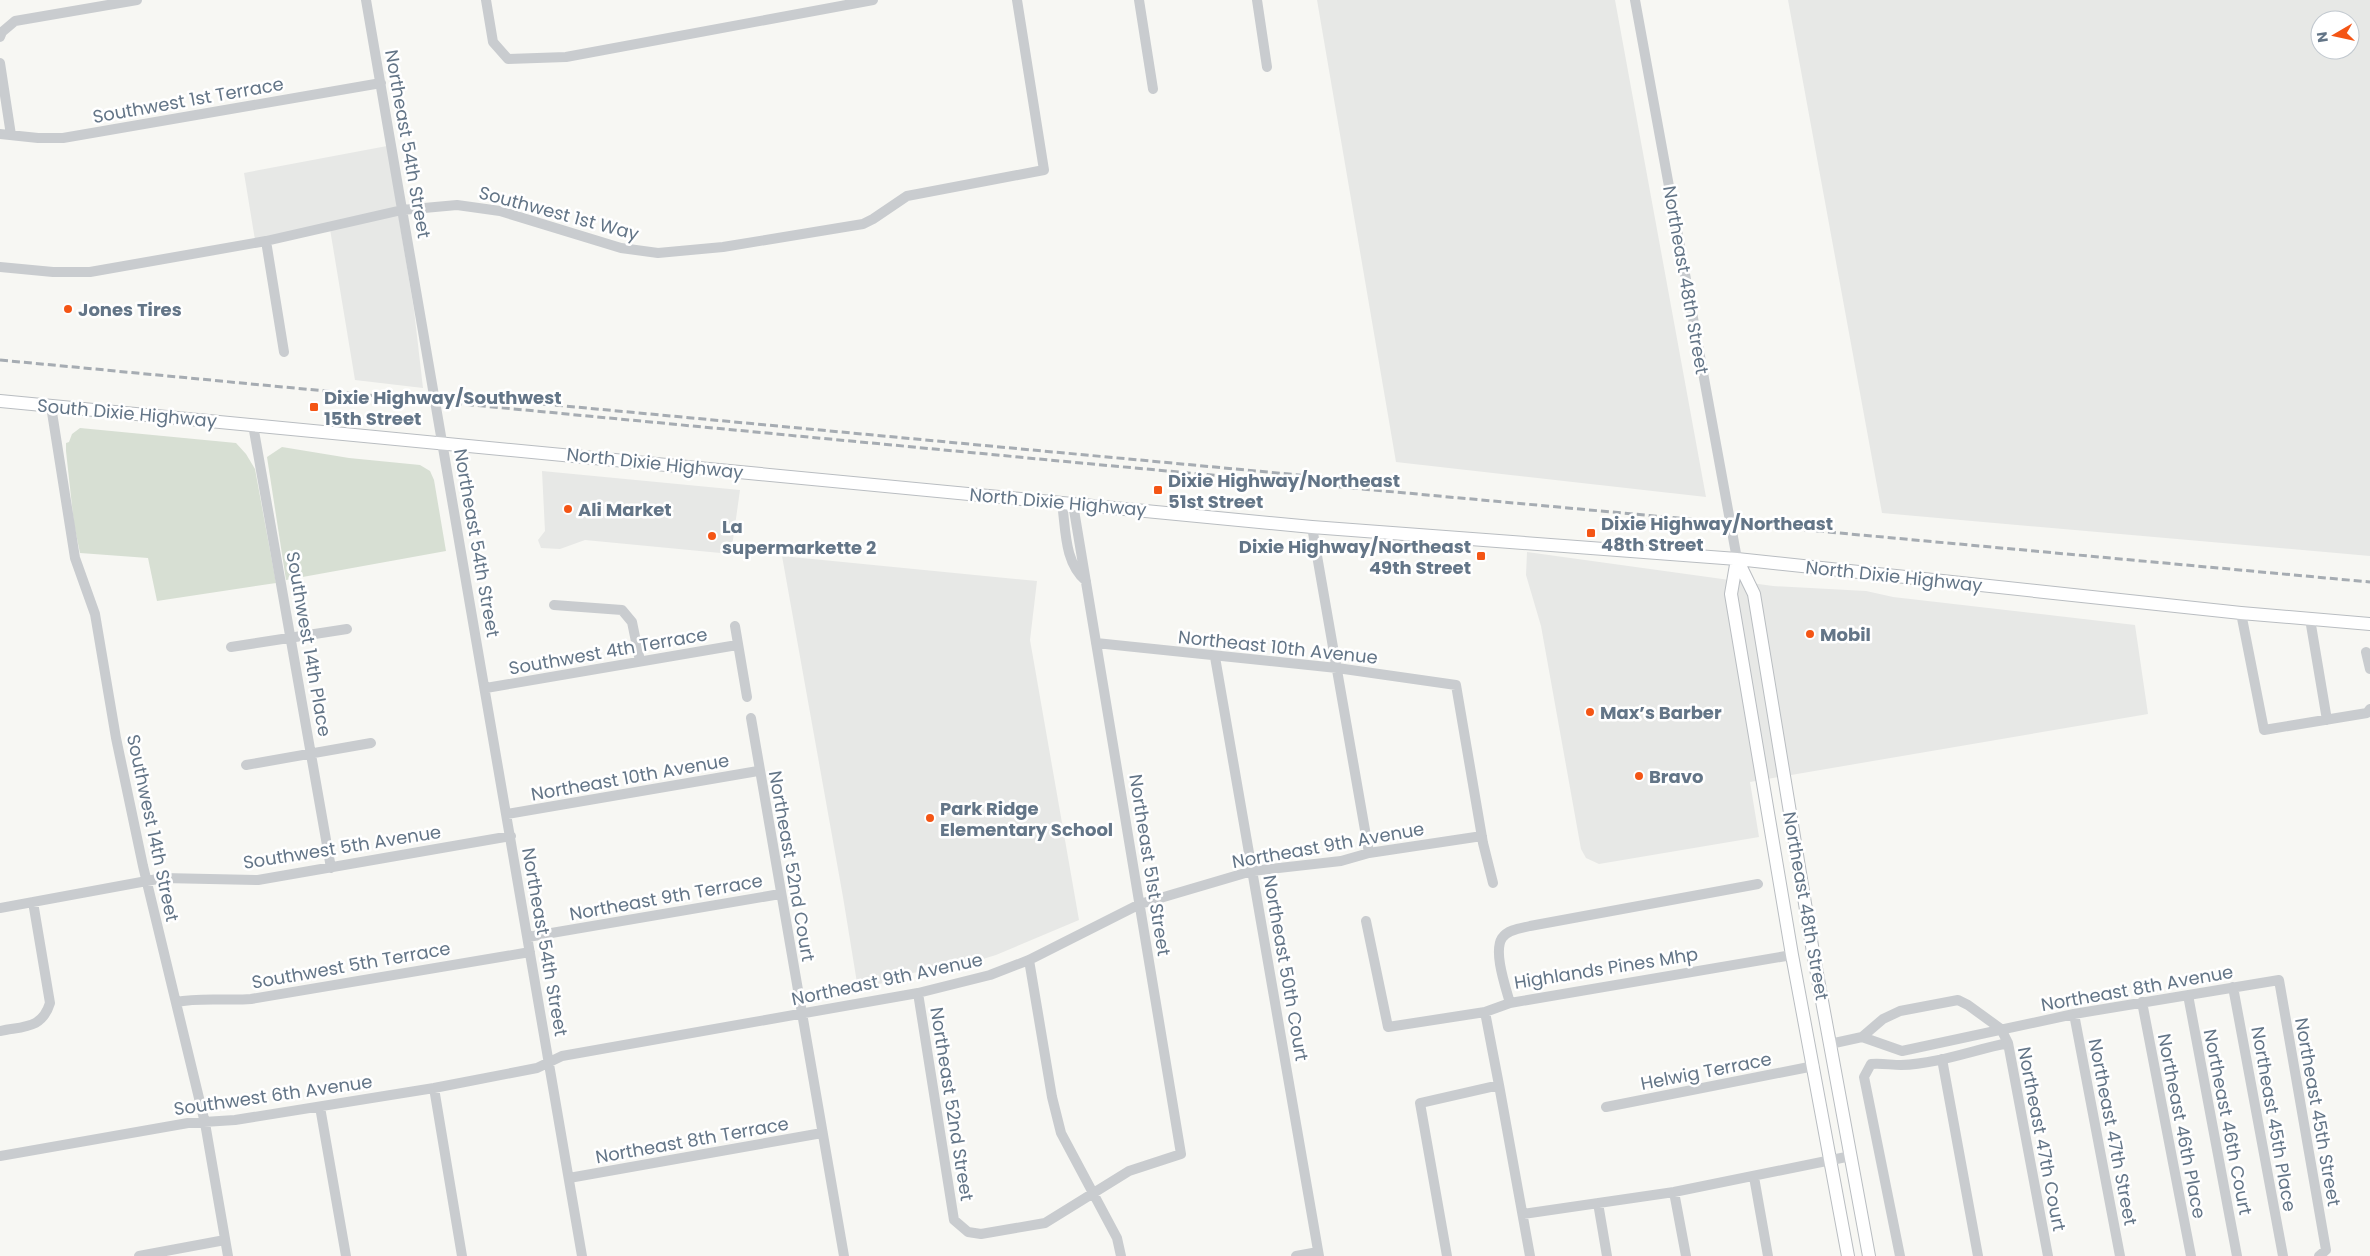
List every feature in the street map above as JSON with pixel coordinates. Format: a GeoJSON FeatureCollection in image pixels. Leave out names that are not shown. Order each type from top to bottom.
{"type":"FeatureCollection","features":[{"type":"Feature","properties":{"kind":"main road","name":"South Dixie Highway"},"geometry":{"type":"LineString","coordinates":[[0,401],[443,443]]}},
{"type":"Feature","properties":{"kind":"main road","name":"North Dixie Highway"},"geometry":{"type":"LineString","coordinates":[[443,443],[1312,527],[1737,559],[2241,613],[2370,624]]}},
{"type":"Feature","properties":{"kind":"main road","name":"Northeast 48th Street"},"geometry":{"type":"LineString","coordinates":[[1737,559],[1731,594],[1792,955],[1848,1256]]}},
{"type":"Feature","properties":{"kind":"main road","name":"Northeast 48th Street"},"geometry":{"type":"LineString","coordinates":[[1737,559],[1754,594],[1812,952],[1869,1256]]}},
{"type":"Feature","properties":{"kind":"main road"},"geometry":{"type":"LineString","coordinates":[[1788,928],[1798,949],[1814,1031],[1819,1039],[1830,1044]]}},
{"type":"Feature","properties":{"kind":"street"},"geometry":{"type":"LineString","coordinates":[[1,35],[15,21],[137,0]]}},
{"type":"Feature","properties":{"kind":"street","name":"Northeast 54th Street"},"geometry":{"type":"LineString","coordinates":[[366,0],[486,688],[582,1256]]}},
{"type":"Feature","properties":{"kind":"street"},"geometry":{"type":"LineString","coordinates":[[486,0],[493,42],[508,59],[566,57],[873,0]]}},
{"type":"Feature","properties":{"kind":"street","name":"Southwest 1st Way"},"geometry":{"type":"LineString","coordinates":[[0,267],[53,272],[90,272],[266,241],[402,210],[457,204],[500,211],[631,250],[658,253],[679,253],[863,224],[873,220],[907,196],[1044,170],[1017,0]]}},
{"type":"Feature","properties":{"kind":"street"},"geometry":{"type":"LineString","coordinates":[[1139,0],[1153,89]]}},
{"type":"Feature","properties":{"kind":"street"},"geometry":{"type":"LineString","coordinates":[[1257,0],[1267,67]]}},
{"type":"Feature","properties":{"kind":"street","name":"Northeast 48th Street"},"geometry":{"type":"LineString","coordinates":[[1635,0],[1737,559]]}},
{"type":"Feature","properties":{"kind":"street"},"geometry":{"type":"LineString","coordinates":[[0,63],[5,134]]}},
{"type":"Feature","properties":{"kind":"street","name":"Southwest 1st Terrace"},"geometry":{"type":"LineString","coordinates":[[5,134],[38,138],[63,138],[381,84]]}},
{"type":"Feature","properties":{"kind":"street"},"geometry":{"type":"LineString","coordinates":[[266,241],[284,352]]}},
{"type":"Feature","properties":{"kind":"street","name":"Southwest 14th Street"},"geometry":{"type":"LineString","coordinates":[[51,406],[75,558],[95,614],[116,738],[147,881],[205,1122],[228,1256]]}},
{"type":"Feature","properties":{"kind":"street","name":"Southwest 14th Place"},"geometry":{"type":"LineString","coordinates":[[253,425],[331,868]]}},
{"type":"Feature","properties":{"kind":"street","name":"Northeast 51st Street"},"geometry":{"type":"LineString","coordinates":[[1067,503],[1069,555],[1076,572],[1086,581],[1181,1154],[1129,1171],[1094,1194]]}},
{"type":"Feature","properties":{"kind":"street"},"geometry":{"type":"LineString","coordinates":[[1312,527],[1369,853]]}},
{"type":"Feature","properties":{"kind":"street"},"geometry":{"type":"LineString","coordinates":[[554,605],[622,610],[632,622],[640,661]]}},
{"type":"Feature","properties":{"kind":"street"},"geometry":{"type":"LineString","coordinates":[[2241,613],[2264,730],[2328,720],[2369,711]]}},
{"type":"Feature","properties":{"kind":"street"},"geometry":{"type":"LineString","coordinates":[[2310,619],[2328,720]]}},
{"type":"Feature","properties":{"kind":"street"},"geometry":{"type":"LineString","coordinates":[[734,626],[747,697]]}},
{"type":"Feature","properties":{"kind":"street"},"geometry":{"type":"LineString","coordinates":[[231,647],[348,629]]}},
{"type":"Feature","properties":{"kind":"street","name":"Northeast 10th Avenue"},"geometry":{"type":"LineString","coordinates":[[1096,644],[1337,668],[1456,685],[1482,836]]}},
{"type":"Feature","properties":{"kind":"street","name":"Southwest 4th Terrace"},"geometry":{"type":"LineString","coordinates":[[486,688],[737,645]]}},
{"type":"Feature","properties":{"kind":"street"},"geometry":{"type":"LineString","coordinates":[[2366,652],[2370,669]]}},
{"type":"Feature","properties":{"kind":"street","name":"Northeast 50th Court"},"geometry":{"type":"LineString","coordinates":[[1215,657],[1318,1254]]}},
{"type":"Feature","properties":{"kind":"street","name":"Northeast 52nd Court"},"geometry":{"type":"LineString","coordinates":[[751,718],[758,771],[844,1256]]}},
{"type":"Feature","properties":{"kind":"street"},"geometry":{"type":"LineString","coordinates":[[246,765],[371,743]]}},
{"type":"Feature","properties":{"kind":"street","name":"Northeast 10th Avenue"},"geometry":{"type":"LineString","coordinates":[[507,814],[758,771]]}},
{"type":"Feature","properties":{"kind":"street","name":"Southwest 5th Avenue"},"geometry":{"type":"LineString","coordinates":[[0,908],[147,881],[181,877],[219,881],[258,880],[511,836]]}},
{"type":"Feature","properties":{"kind":"street"},"geometry":{"type":"LineString","coordinates":[[1482,836],[1493,883]]}},
{"type":"Feature","properties":{"kind":"street","name":"Northeast 9th Avenue"},"geometry":{"type":"LineString","coordinates":[[548,1061],[558,1057],[918,993],[990,975],[1029,960],[1140,904],[1252,871],[1341,861],[1369,853],[1482,836]]}},
{"type":"Feature","properties":{"kind":"street","name":"Highlands Pines Mhp"},"geometry":{"type":"LineString","coordinates":[[1758,884],[1530,926],[1509,932],[1502,938],[1499,949],[1510,1003],[1792,955]]}},
{"type":"Feature","properties":{"kind":"street","name":"Northeast 9th Terrace"},"geometry":{"type":"LineString","coordinates":[[528,937],[780,894]]}},
{"type":"Feature","properties":{"kind":"street"},"geometry":{"type":"LineString","coordinates":[[0,1031],[35,1024],[46,1017],[50,1003],[33,902]]}},
{"type":"Feature","properties":{"kind":"street"},"geometry":{"type":"LineString","coordinates":[[1366,921],[1388,1027],[1485,1012],[1510,1003]]}},
{"type":"Feature","properties":{"kind":"street","name":"Southwest 5th Terrace"},"geometry":{"type":"LineString","coordinates":[[176,1002],[192,999],[230,1001],[251,999],[530,952]]}},
{"type":"Feature","properties":{"kind":"street"},"geometry":{"type":"LineString","coordinates":[[1029,960],[1052,1097],[1061,1133],[1117,1238],[1121,1256]]}},
{"type":"Feature","properties":{"kind":"street","name":"Northeast 8th Avenue"},"geometry":{"type":"LineString","coordinates":[[1862,1037],[1902,1050],[2074,1014],[2279,980]]}},
{"type":"Feature","properties":{"kind":"street","name":"Northeast 45th Street"},"geometry":{"type":"LineString","coordinates":[[2279,980],[2322,1253]]}},
{"type":"Feature","properties":{"kind":"street","name":"Northeast 45th Place"},"geometry":{"type":"LineString","coordinates":[[2233,987],[2283,1256]]}},
{"type":"Feature","properties":{"kind":"street","name":"Northeast 52nd Street"},"geometry":{"type":"LineString","coordinates":[[918,993],[954,1220],[968,1232],[981,1234],[1045,1223],[1094,1194]]}},
{"type":"Feature","properties":{"kind":"street","name":"Northeast 46th Court"},"geometry":{"type":"LineString","coordinates":[[2188,995],[2237,1256]]}},
{"type":"Feature","properties":{"kind":"street"},"geometry":{"type":"LineString","coordinates":[[1830,1044],[1862,1037],[1883,1019],[1900,1011],[1958,1000],[2001,1029]]}},
{"type":"Feature","properties":{"kind":"street","name":"Northeast 46th Place"},"geometry":{"type":"LineString","coordinates":[[2142,1002],[2190,1256]]}},
{"type":"Feature","properties":{"kind":"street"},"geometry":{"type":"LineString","coordinates":[[1485,1012],[1530,1256]]}},
{"type":"Feature","properties":{"kind":"street","name":"Northeast 47th Street"},"geometry":{"type":"LineString","coordinates":[[2074,1014],[2120,1256]]}},
{"type":"Feature","properties":{"kind":"street","name":"Northeast 47th Court"},"geometry":{"type":"LineString","coordinates":[[2001,1029],[2008,1042],[2048,1256]]}},
{"type":"Feature","properties":{"kind":"street"},"geometry":{"type":"LineString","coordinates":[[1900,1256],[1864,1077],[1870,1064],[1883,1062],[1900,1065],[1942,1059],[2008,1042]]}},
{"type":"Feature","properties":{"kind":"street"},"geometry":{"type":"LineString","coordinates":[[1942,1059],[1978,1256]]}},
{"type":"Feature","properties":{"kind":"street","name":"Southwest 6th Avenue"},"geometry":{"type":"LineString","coordinates":[[0,1156],[188,1123],[235,1120],[434,1088],[538,1068],[548,1061]]}},
{"type":"Feature","properties":{"kind":"street","name":"Helwig Terrace"},"geometry":{"type":"LineString","coordinates":[[1606,1107],[1814,1066]]}},
{"type":"Feature","properties":{"kind":"street"},"geometry":{"type":"LineString","coordinates":[[1447,1256],[1420,1103],[1499,1085]]}},
{"type":"Feature","properties":{"kind":"street"},"geometry":{"type":"LineString","coordinates":[[434,1088],[462,1256]]}},
{"type":"Feature","properties":{"kind":"street"},"geometry":{"type":"LineString","coordinates":[[320,1107],[346,1256]]}},
{"type":"Feature","properties":{"kind":"street","name":"Northeast 8th Terrace"},"geometry":{"type":"LineString","coordinates":[[569,1178],[822,1133]]}},
{"type":"Feature","properties":{"kind":"street"},"geometry":{"type":"LineString","coordinates":[[1523,1214],[1674,1192],[1851,1156]]}},
{"type":"Feature","properties":{"kind":"street"},"geometry":{"type":"LineString","coordinates":[[1754,1177],[1768,1256]]}},
{"type":"Feature","properties":{"kind":"street"},"geometry":{"type":"LineString","coordinates":[[1674,1192],[1686,1256]]}},
{"type":"Feature","properties":{"kind":"street"},"geometry":{"type":"LineString","coordinates":[[1598,1203],[1607,1256]]}},
{"type":"Feature","properties":{"kind":"street"},"geometry":{"type":"LineString","coordinates":[[139,1256],[226,1240]]}},
{"type":"Feature","properties":{"kind":"street"},"geometry":{"type":"LineString","coordinates":[[1296,1256],[1318,1254]]}},
{"type":"Feature","properties":{"kind":"shaded area"},"geometry":{"type":"Polygon","coordinates":[[[1317,0],[1615,0],[1706,497],[1396,462],[1317,0]]]}},
{"type":"Feature","properties":{"kind":"shaded area"},"geometry":{"type":"Polygon","coordinates":[[[1788,0],[2370,0],[2370,556],[1882,513],[1788,0]]]}},
{"type":"Feature","properties":{"kind":"shaded area"},"geometry":{"type":"Polygon","coordinates":[[[387,146],[414,310],[423,388],[355,380],[329,223],[255,240],[244,173],[387,146]]]}},
{"type":"Feature","properties":{"kind":"shaded area"},"geometry":{"type":"Polygon","coordinates":[[[80,428],[236,443],[246,454],[255,469],[276,583],[157,601],[148,558],[80,553],[74,524],[66,443],[69,442],[72,434],[80,428]]]}},
{"type":"Feature","properties":{"kind":"shaded area"},"geometry":{"type":"Polygon","coordinates":[[[282,447],[349,458],[420,465],[430,471],[434,480],[446,551],[286,580],[267,457],[282,447]]]}},
{"type":"Feature","properties":{"kind":"shaded area"},"geometry":{"type":"Polygon","coordinates":[[[542,471],[740,490],[731,554],[585,540],[560,549],[541,548],[538,540],[545,531],[542,471]]]}},
{"type":"Feature","properties":{"kind":"shaded area"},"geometry":{"type":"Polygon","coordinates":[[[1527,552],[1773,586],[1866,591],[1893,597],[2135,625],[2148,714],[1750,782],[1759,837],[1599,864],[1586,858],[1581,849],[1541,626],[1526,575],[1527,552]]]}},
{"type":"Feature","properties":{"kind":"shaded area"},"geometry":{"type":"Polygon","coordinates":[[[782,556],[1037,581],[1030,640],[1079,920],[996,955],[973,962],[902,975],[896,981],[858,989],[782,556]]]}},
{"type":"Feature","properties":{"kind":"railway"},"geometry":{"type":"LineString","coordinates":[[0,360],[1081,463],[2370,582]]}},
{"type":"Feature","properties":{"kind":"railway"},"geometry":{"type":"LineString","coordinates":[[543,404],[1384,483]]}},
{"type":"Feature","properties":{"kind":"place","name":"Jones Tires"},"geometry":{"type":"Point","coordinates":[68,309]}},
{"type":"Feature","properties":{"kind":"place","name":"Dixie Highway/Southwest 15th Street"},"geometry":{"type":"Point","coordinates":[314,407]}},
{"type":"Feature","properties":{"kind":"place","name":"Dixie Highway/Northeast 51st Street"},"geometry":{"type":"Point","coordinates":[1158,490]}},
{"type":"Feature","properties":{"kind":"place","name":"Ali Market"},"geometry":{"type":"Point","coordinates":[568,509]}},
{"type":"Feature","properties":{"kind":"place","name":"Dixie Highway/Northeast 48th Street"},"geometry":{"type":"Point","coordinates":[1591,533]}},
{"type":"Feature","properties":{"kind":"place","name":"La supermarkette 2"},"geometry":{"type":"Point","coordinates":[712,536]}},
{"type":"Feature","properties":{"kind":"place","name":"Dixie Highway/Northeast 49th Street"},"geometry":{"type":"Point","coordinates":[1481,556]}},
{"type":"Feature","properties":{"kind":"place","name":"Mobil"},"geometry":{"type":"Point","coordinates":[1810,634]}},
{"type":"Feature","properties":{"kind":"place","name":"Max’s Barber"},"geometry":{"type":"Point","coordinates":[1590,712]}},
{"type":"Feature","properties":{"kind":"place","name":"Bravo"},"geometry":{"type":"Point","coordinates":[1639,776]}},
{"type":"Feature","properties":{"kind":"place","name":"Park Ridge Elementary School"},"geometry":{"type":"Point","coordinates":[930,818]}}]}
